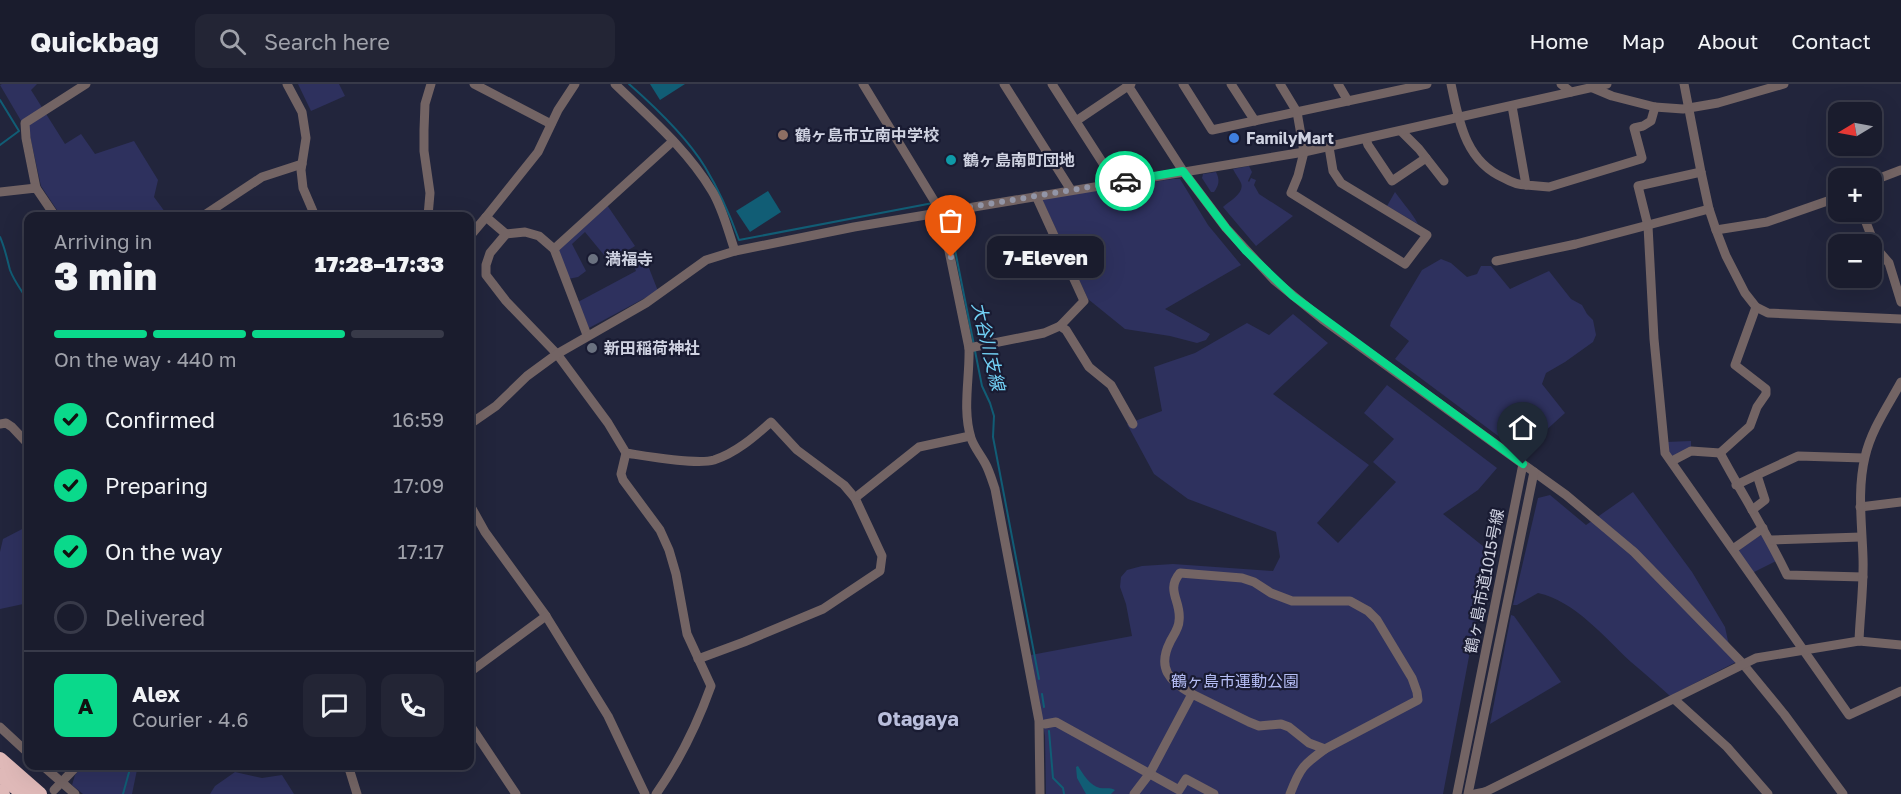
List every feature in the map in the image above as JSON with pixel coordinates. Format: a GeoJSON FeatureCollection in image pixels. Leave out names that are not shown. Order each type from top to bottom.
{"type":"FeatureCollection","features":[{"type":"Feature","properties":{"kind":"highway"},"geometry":{"type":"LineString","coordinates":[[0,759],[47,792]]}},
{"type":"Feature","properties":{"kind":"highway"},"geometry":{"type":"LineString","coordinates":[[0,775],[23,794]]}},
{"type":"Feature","properties":{"kind":"street"},"geometry":{"type":"LineString","coordinates":[[52,212],[36,188],[25,123],[86,84]]}},
{"type":"Feature","properties":{"kind":"street"},"geometry":{"type":"LineString","coordinates":[[287,84],[302,112],[306,138],[302,164],[303,188],[313,212]]}},
{"type":"Feature","properties":{"kind":"street"},"geometry":{"type":"LineString","coordinates":[[428,212],[430,193],[424,130],[425,104],[431,84]]}},
{"type":"Feature","properties":{"kind":"street"},"geometry":{"type":"LineString","coordinates":[[474,84],[551,124]]}},
{"type":"Feature","properties":{"kind":"street"},"geometry":{"type":"LineString","coordinates":[[474,231],[538,152],[558,110],[575,84]]}},
{"type":"Feature","properties":{"kind":"street"},"geometry":{"type":"LineString","coordinates":[[615,84],[673,141],[711,190],[735,251]]}},
{"type":"Feature","properties":{"kind":"street"},"geometry":{"type":"LineString","coordinates":[[863,84],[938,206],[969,348],[967,411],[970,436],[986,465],[995,489],[1039,721],[1040,794]]}},
{"type":"Feature","properties":{"kind":"street"},"geometry":{"type":"LineString","coordinates":[[1004,84],[1071,189]]}},
{"type":"Feature","properties":{"kind":"street"},"geometry":{"type":"LineString","coordinates":[[1052,84],[1115,182]]}},
{"type":"Feature","properties":{"kind":"street"},"geometry":{"type":"LineString","coordinates":[[1183,84],[1212,130],[1348,101],[1400,87],[1427,84]]}},
{"type":"Feature","properties":{"kind":"street"},"geometry":{"type":"LineString","coordinates":[[1231,84],[1255,121]]}},
{"type":"Feature","properties":{"kind":"street"},"geometry":{"type":"LineString","coordinates":[[1280,84],[1297,112],[1304,152],[1291,193],[1405,264],[1427,235],[1341,183],[1333,171],[1329,147]]}},
{"type":"Feature","properties":{"kind":"street"},"geometry":{"type":"LineString","coordinates":[[1338,84],[1348,101]]}},
{"type":"Feature","properties":{"kind":"street"},"geometry":{"type":"LineString","coordinates":[[1451,84],[1461,128],[1467,141],[1485,167],[1492,173],[1519,185],[1550,187],[1641,159],[1634,128],[1651,121],[1655,107]]}},
{"type":"Feature","properties":{"kind":"street"},"geometry":{"type":"LineString","coordinates":[[1562,84],[1571,92]]}},
{"type":"Feature","properties":{"kind":"street"},"geometry":{"type":"LineString","coordinates":[[474,421],[496,406],[527,376],[557,354],[646,303],[706,260],[735,251],[938,206],[1036,196],[1304,152],[1607,84]]}},
{"type":"Feature","properties":{"kind":"street"},"geometry":{"type":"LineString","coordinates":[[1684,84],[1709,209],[1737,280],[1756,307],[1768,313],[1901,319]]}},
{"type":"Feature","properties":{"kind":"street"},"geometry":{"type":"LineString","coordinates":[[1593,88],[1612,96],[1655,107],[1689,109],[1718,104],[1784,84]]}},
{"type":"Feature","properties":{"kind":"street"},"geometry":{"type":"LineString","coordinates":[[1076,121],[1129,85],[1183,171],[1245,250],[1293,296],[1534,472],[1634,552],[1743,664],[1844,794]]}},
{"type":"Feature","properties":{"kind":"street"},"geometry":{"type":"LineString","coordinates":[[1512,106],[1526,185]]}},
{"type":"Feature","properties":{"kind":"street"},"geometry":{"type":"LineString","coordinates":[[1401,131],[1444,182]]}},
{"type":"Feature","properties":{"kind":"street"},"geometry":{"type":"LineString","coordinates":[[1365,139],[1392,181],[1426,158]]}},
{"type":"Feature","properties":{"kind":"street"},"geometry":{"type":"LineString","coordinates":[[554,249],[673,141]]}},
{"type":"Feature","properties":{"kind":"street"},"geometry":{"type":"LineString","coordinates":[[209,212],[262,177],[302,164]]}},
{"type":"Feature","properties":{"kind":"street"},"geometry":{"type":"LineString","coordinates":[[1882,177],[1901,170]]}},
{"type":"Feature","properties":{"kind":"street"},"geometry":{"type":"LineString","coordinates":[[1701,172],[1638,186],[1648,226],[1654,339],[1665,453],[1849,715],[1901,691]]}},
{"type":"Feature","properties":{"kind":"street"},"geometry":{"type":"LineString","coordinates":[[0,192],[36,188]]}},
{"type":"Feature","properties":{"kind":"street"},"geometry":{"type":"LineString","coordinates":[[969,348],[1044,333],[1060,326],[1084,301],[1036,196]]}},
{"type":"Feature","properties":{"kind":"street"},"geometry":{"type":"LineString","coordinates":[[1716,230],[1767,222],[1828,201]]}},
{"type":"Feature","properties":{"kind":"street"},"geometry":{"type":"LineString","coordinates":[[1496,261],[1576,244],[1709,209]]}},
{"type":"Feature","properties":{"kind":"street"},"geometry":{"type":"LineString","coordinates":[[486,217],[506,234]]}},
{"type":"Feature","properties":{"kind":"street"},"geometry":{"type":"LineString","coordinates":[[1866,222],[1876,248],[1889,263],[1901,302]]}},
{"type":"Feature","properties":{"kind":"street"},"geometry":{"type":"LineString","coordinates":[[587,335],[554,249],[539,236],[525,232],[506,234],[490,253],[486,274],[506,301],[557,354],[608,423],[626,453],[621,474],[623,480],[660,530],[669,550],[676,574],[687,634],[711,686],[698,723],[669,776],[656,794]]}},
{"type":"Feature","properties":{"kind":"street"},"geometry":{"type":"LineString","coordinates":[[1672,461],[1691,451],[1720,453],[1750,426],[1757,407],[1766,394],[1766,389],[1735,365],[1756,307]]}},
{"type":"Feature","properties":{"kind":"street"},"geometry":{"type":"LineString","coordinates":[[1060,326],[1066,330],[1089,367],[1111,385],[1133,424]]}},
{"type":"Feature","properties":{"kind":"street"},"geometry":{"type":"LineString","coordinates":[[1859,641],[1863,577],[1860,507],[1864,458],[1881,418],[1901,382]]}},
{"type":"Feature","properties":{"kind":"street"},"geometry":{"type":"LineString","coordinates":[[626,453],[686,461],[712,461],[736,450],[771,422],[797,450],[844,485],[855,498],[882,556],[880,571],[823,609],[698,659]]}},
{"type":"Feature","properties":{"kind":"street"},"geometry":{"type":"LineString","coordinates":[[0,424],[6,423],[12,426],[24,440]]}},
{"type":"Feature","properties":{"kind":"street"},"geometry":{"type":"LineString","coordinates":[[855,498],[919,447],[970,436]]}},
{"type":"Feature","properties":{"kind":"street"},"geometry":{"type":"LineString","coordinates":[[1720,453],[1770,540],[1787,575],[1863,577]]}},
{"type":"Feature","properties":{"kind":"street"},"geometry":{"type":"LineString","coordinates":[[1736,484],[1798,456],[1864,458]]}},
{"type":"Feature","properties":{"kind":"street","name":"鶴ヶ島市道1015号線"},"geometry":{"type":"LineString","coordinates":[[1457,794],[1523,464]]}},
{"type":"Feature","properties":{"kind":"street","name":"鶴ヶ島市道1015号線"},"geometry":{"type":"LineString","coordinates":[[1468,794],[1534,472]]}},
{"type":"Feature","properties":{"kind":"street"},"geometry":{"type":"LineString","coordinates":[[1752,510],[1765,500],[1757,475]]}},
{"type":"Feature","properties":{"kind":"street"},"geometry":{"type":"LineString","coordinates":[[1860,507],[1901,502]]}},
{"type":"Feature","properties":{"kind":"street"},"geometry":{"type":"LineString","coordinates":[[474,512],[485,532],[546,616],[608,716],[645,794]]}},
{"type":"Feature","properties":{"kind":"street"},"geometry":{"type":"LineString","coordinates":[[1733,549],[1763,528]]}},
{"type":"Feature","properties":{"kind":"street"},"geometry":{"type":"LineString","coordinates":[[1770,540],[1862,537]]}},
{"type":"Feature","properties":{"kind":"street"},"geometry":{"type":"LineString","coordinates":[[1290,794],[1297,776],[1307,761],[1325,748],[1418,700],[1412,678],[1377,620],[1368,611],[1350,601],[1292,601],[1242,578],[1180,573],[1174,580],[1173,589],[1179,607],[1180,622],[1165,652],[1165,668],[1171,680],[1192,694],[1249,722],[1259,726],[1281,724],[1310,742],[1325,748]]}},
{"type":"Feature","properties":{"kind":"street"},"geometry":{"type":"LineString","coordinates":[[474,669],[546,616]]}},
{"type":"Feature","properties":{"kind":"street"},"geometry":{"type":"LineString","coordinates":[[1482,793],[1756,658],[1859,641],[1901,645]]}},
{"type":"Feature","properties":{"kind":"street"},"geometry":{"type":"LineString","coordinates":[[1134,794],[1150,773],[1192,694]]}},
{"type":"Feature","properties":{"kind":"street"},"geometry":{"type":"LineString","coordinates":[[1674,699],[1727,747],[1768,794]]}},
{"type":"Feature","properties":{"kind":"street"},"geometry":{"type":"LineString","coordinates":[[1045,724],[1056,722],[1179,790],[1186,779],[1214,794]]}},
{"type":"Feature","properties":{"kind":"street"},"geometry":{"type":"LineString","coordinates":[[0,728],[24,749]]}},
{"type":"Feature","properties":{"kind":"street"},"geometry":{"type":"LineString","coordinates":[[474,731],[516,794]]}},
{"type":"Feature","properties":{"kind":"street"},"geometry":{"type":"LineString","coordinates":[[48,770],[75,794]]}},
{"type":"Feature","properties":{"kind":"street"},"geometry":{"type":"LineString","coordinates":[[47,792],[73,770]]}},
{"type":"Feature","properties":{"kind":"street"},"geometry":{"type":"LineString","coordinates":[[350,770],[357,794]]}},
{"type":"Feature","properties":{"kind":"green space"},"geometry":{"type":"Polygon","coordinates":[[[37,84],[31,90],[65,144],[81,134],[95,154],[134,141],[158,180],[154,197],[165,212],[58,212],[41,186],[30,136],[0,85],[37,84]]]}},
{"type":"Feature","properties":{"kind":"green space"},"geometry":{"type":"Polygon","coordinates":[[[298,84],[339,84],[345,96],[311,111],[298,84]]]}},
{"type":"Feature","properties":{"kind":"green space"},"geometry":{"type":"Polygon","coordinates":[[[1249,166],[1252,172],[1248,181],[1251,178],[1256,180],[1254,185],[1259,194],[1293,216],[1256,246],[1223,207],[1236,196],[1242,187],[1233,169],[1249,166]]]}},
{"type":"Feature","properties":{"kind":"green space"},"geometry":{"type":"Polygon","coordinates":[[[1216,172],[1218,185],[1214,192],[1211,192],[1202,178],[1203,174],[1216,172]]]}},
{"type":"Feature","properties":{"kind":"green space"},"geometry":{"type":"Polygon","coordinates":[[[1180,179],[1208,225],[1241,265],[1165,309],[1210,334],[1206,340],[1197,343],[1125,329],[1088,299],[1042,199],[1180,179]]]}},
{"type":"Feature","properties":{"kind":"green space"},"geometry":{"type":"Polygon","coordinates":[[[1395,192],[1410,212],[1418,224],[1387,206],[1395,192]]]}},
{"type":"Feature","properties":{"kind":"green space"},"geometry":{"type":"Polygon","coordinates":[[[607,205],[635,246],[620,253],[604,255],[585,232],[572,244],[586,271],[578,277],[568,279],[556,249],[607,205]]]}},
{"type":"Feature","properties":{"kind":"green space","name":"満福寺"},"geometry":{"type":"Polygon","coordinates":[[[645,258],[658,291],[589,328],[578,302],[636,271],[633,264],[645,258]]]}},
{"type":"Feature","properties":{"kind":"green space"},"geometry":{"type":"Polygon","coordinates":[[[1441,259],[1451,263],[1467,277],[1477,274],[1481,266],[1491,266],[1510,289],[1549,271],[1571,299],[1582,305],[1593,320],[1596,335],[1593,342],[1546,373],[1542,384],[1565,413],[1521,453],[1395,359],[1409,341],[1390,326],[1391,322],[1422,270],[1441,259]]]}},
{"type":"Feature","properties":{"kind":"green space","name":"鶴ヶ島市運動公園"},"geometry":{"type":"Polygon","coordinates":[[[1293,314],[1328,343],[1273,394],[1369,465],[1317,523],[1338,543],[1396,482],[1373,462],[1394,439],[1364,413],[1387,385],[1497,468],[1478,490],[1443,514],[1489,551],[1443,794],[1046,794],[1045,736],[1031,655],[1132,636],[1120,587],[1121,577],[1127,570],[1142,566],[1173,564],[1273,571],[1280,557],[1276,532],[1188,499],[1154,474],[1127,424],[1162,411],[1154,367],[1195,353],[1247,323],[1269,335],[1293,314]]]}},
{"type":"Feature","properties":{"kind":"green space"},"geometry":{"type":"Polygon","coordinates":[[[1691,441],[1691,447],[1673,456],[1667,452],[1666,442],[1691,441]]]}},
{"type":"Feature","properties":{"kind":"green space"},"geometry":{"type":"Polygon","coordinates":[[[1633,492],[1692,572],[1725,627],[1728,641],[1738,661],[1670,696],[1588,621],[1552,597],[1538,593],[1513,605],[1538,498],[1550,495],[1586,525],[1633,492]]]}},
{"type":"Feature","properties":{"kind":"green space"},"geometry":{"type":"Polygon","coordinates":[[[24,528],[24,604],[0,609],[0,552],[3,539],[24,528]]]}},
{"type":"Feature","properties":{"kind":"green space"},"geometry":{"type":"Polygon","coordinates":[[[1763,534],[1776,561],[1752,573],[1736,550],[1763,534]]]}},
{"type":"Feature","properties":{"kind":"green space"},"geometry":{"type":"Polygon","coordinates":[[[1511,615],[1514,616],[1561,682],[1490,724],[1511,615]]]}},
{"type":"Feature","properties":{"kind":"green space"},"geometry":{"type":"Polygon","coordinates":[[[79,770],[137,770],[132,794],[83,794],[72,785],[79,770]]]}},
{"type":"Feature","properties":{"kind":"green space"},"geometry":{"type":"Polygon","coordinates":[[[235,772],[262,778],[282,775],[294,794],[210,794],[215,786],[235,772]]]}},
{"type":"Feature","properties":{"kind":"shaded area"},"geometry":{"type":"Polygon","coordinates":[[[650,84],[685,84],[660,100],[650,84]]]}},
{"type":"Feature","properties":{"kind":"shaded area"},"geometry":{"type":"Polygon","coordinates":[[[768,191],[781,212],[750,232],[736,211],[768,191]]]}},
{"type":"Feature","properties":{"kind":"shaded area"},"geometry":{"type":"Polygon","coordinates":[[[1078,766],[1093,785],[1115,790],[1111,794],[1086,794],[1077,778],[1076,767],[1078,766]]]}},
{"type":"Feature","properties":{"kind":"waterway","name":"大谷川支線"},"geometry":{"type":"LineString","coordinates":[[629,84],[670,123],[698,156],[720,194],[739,240],[933,203]]}},
{"type":"Feature","properties":{"kind":"waterway"},"geometry":{"type":"LineString","coordinates":[[0,100],[19,131],[0,145]]}},
{"type":"Feature","properties":{"kind":"waterway","name":"大谷川支線"},"geometry":{"type":"LineString","coordinates":[[939,202],[945,201],[947,210]]}},
{"type":"Feature","properties":{"kind":"waterway","name":"大谷川支線"},"geometry":{"type":"LineString","coordinates":[[948,215],[974,345]]}},
{"type":"Feature","properties":{"kind":"waterway"},"geometry":{"type":"LineString","coordinates":[[0,237],[10,270],[24,295]]}},
{"type":"Feature","properties":{"kind":"waterway","name":"大谷川支線"},"geometry":{"type":"LineString","coordinates":[[975,351],[982,386],[994,416],[993,437],[1039,679]]}},
{"type":"Feature","properties":{"kind":"waterway"},"geometry":{"type":"LineString","coordinates":[[1042,694],[1044,707]]}},
{"type":"Feature","properties":{"kind":"waterway"},"geometry":{"type":"LineString","coordinates":[[1049,731],[1053,778],[1063,788],[1064,794]]}},
{"type":"Feature","properties":{"kind":"waterway"},"geometry":{"type":"LineString","coordinates":[[123,794],[130,770]]}},
{"type":"Feature","properties":{"kind":"way so far"},"geometry":{"type":"LineString","coordinates":[[951,257],[941,212],[1125,181]]}},
{"type":"Feature","properties":{"kind":"place","name":"鶴ヶ島市立南中学校"},"geometry":{"type":"Point","coordinates":[783,135]}},
{"type":"Feature","properties":{"kind":"place","name":"FamilyMart"},"geometry":{"type":"Point","coordinates":[1234,138]}},
{"type":"Feature","properties":{"kind":"place","name":"鶴ヶ島南町団地"},"geometry":{"type":"Point","coordinates":[951,160]}},
{"type":"Feature","properties":{"kind":"place","name":"7-Eleven"},"geometry":{"type":"Point","coordinates":[951,257]}},
{"type":"Feature","properties":{"kind":"place","name":"満福寺"},"geometry":{"type":"Point","coordinates":[593,259]}},
{"type":"Feature","properties":{"kind":"place","name":"新田稲荷神社"},"geometry":{"type":"Point","coordinates":[592,348]}},
{"type":"Feature","properties":{"kind":"district","name":"Otagaya"},"geometry":{"type":"Point","coordinates":[918,718]}},
{"type":"Feature","properties":{"kind":"route"},"geometry":{"type":"LineString","coordinates":[[1125,181],[1183,171],[1245,250],[1293,296],[1523,464]]}}]}
